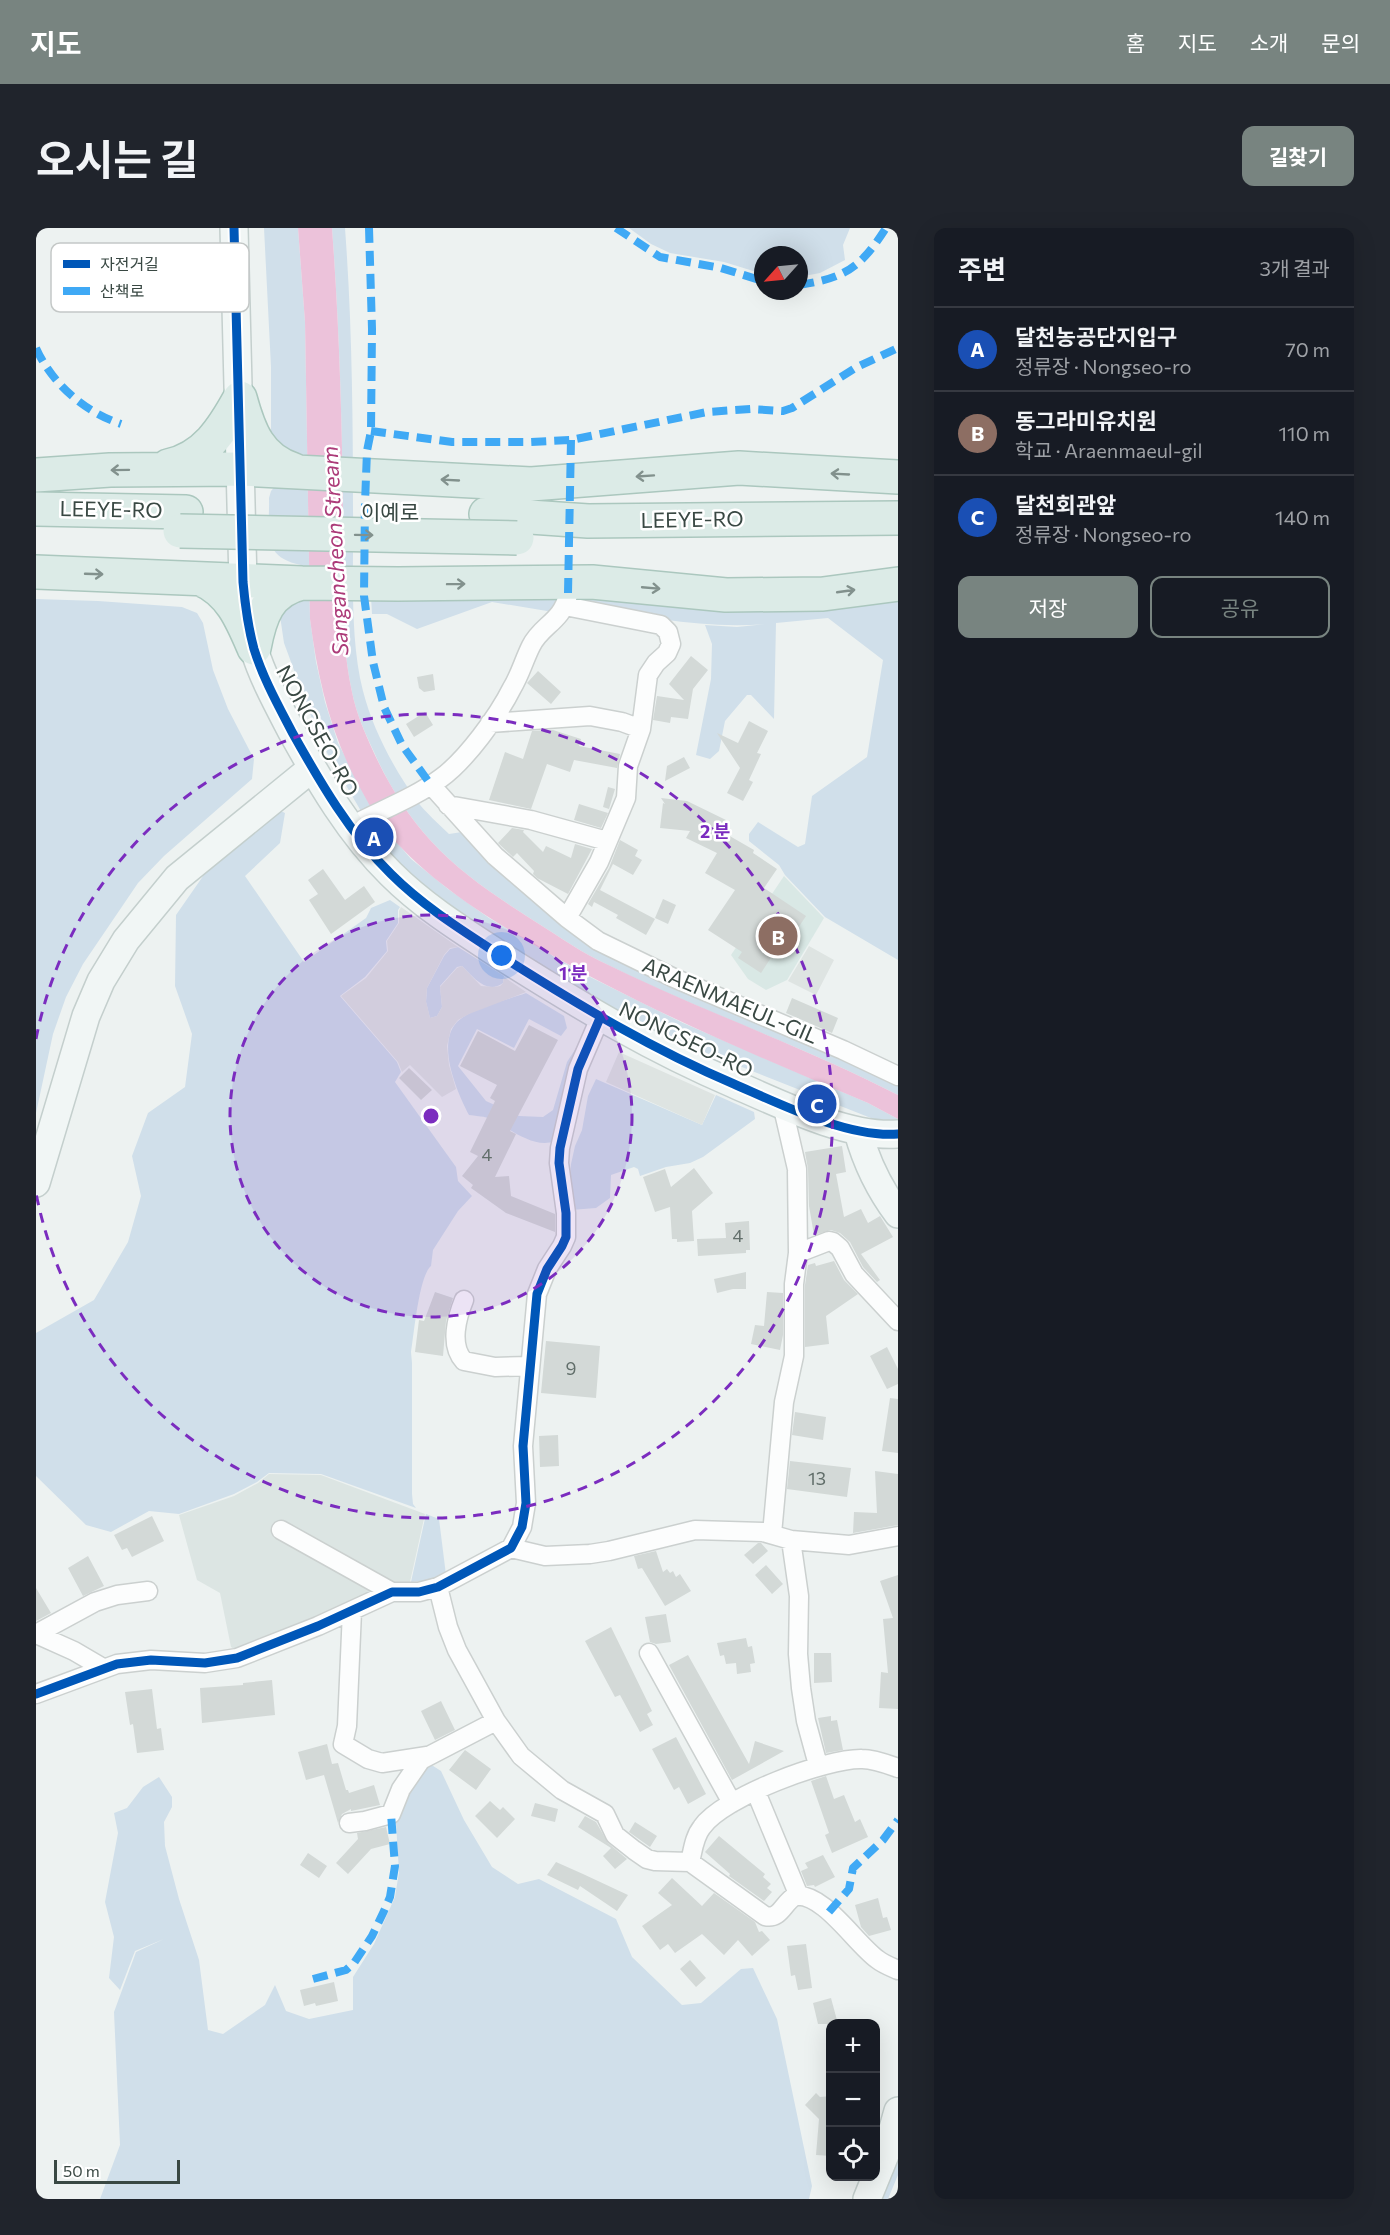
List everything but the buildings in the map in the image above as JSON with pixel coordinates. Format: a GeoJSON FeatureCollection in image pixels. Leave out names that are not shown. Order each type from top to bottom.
{"type":"FeatureCollection","features":[{"type":"Feature","properties":{"kind":"highway"},"geometry":{"type":"LineString","coordinates":[[155,469],[178,464],[202,450],[215,438],[240,398]]}},
{"type":"Feature","properties":{"kind":"highway"},"geometry":{"type":"LineString","coordinates":[[240,398],[251,431],[265,453],[280,466],[294,470]]}},
{"type":"Feature","properties":{"kind":"highway"},"geometry":{"type":"LineString","coordinates":[[36,475],[110,470],[241,469],[531,484],[738,468],[898,477]]}},
{"type":"Feature","properties":{"kind":"highway","name":"LEEYE-RO"},"geometry":{"type":"LineString","coordinates":[[36,509],[183,521],[517,538],[898,540]]}},
{"type":"Feature","properties":{"kind":"highway","name":"LEEYE-RO"},"geometry":{"type":"LineString","coordinates":[[486,514],[588,521],[898,518]]}},
{"type":"Feature","properties":{"kind":"highway","name":"이예로"},"geometry":{"type":"LineString","coordinates":[[183,521],[486,514]]}},
{"type":"Feature","properties":{"kind":"highway","name":"LEEYE-RO"},"geometry":{"type":"LineString","coordinates":[[36,532],[183,521]]}},
{"type":"Feature","properties":{"kind":"highway"},"geometry":{"type":"LineString","coordinates":[[36,572],[243,582],[398,584],[592,582],[736,594],[823,594],[898,584]]}},
{"type":"Feature","properties":{"kind":"highway"},"geometry":{"type":"LineString","coordinates":[[201,579],[213,584],[231,602],[254,648]]}},
{"type":"Feature","properties":{"kind":"highway"},"geometry":{"type":"LineString","coordinates":[[254,648],[261,620],[274,597],[289,586],[302,583]]}},
{"type":"Feature","properties":{"kind":"street","name":"NONGSEO-RO"},"geometry":{"type":"LineString","coordinates":[[234,228],[235,243]]}},
{"type":"Feature","properties":{"kind":"street","name":"NONGSEO-RO"},"geometry":{"type":"LineString","coordinates":[[237,312],[243,582],[246,614],[254,648],[275,701],[312,768],[358,822],[390,873],[423,902],[482,943],[600,1018],[674,1057],[782,1104],[858,1132],[898,1134]]}},
{"type":"Feature","properties":{"kind":"street"},"geometry":{"type":"LineString","coordinates":[[358,822],[426,787],[454,767],[490,723],[511,690],[531,646],[560,615],[567,600],[661,625],[670,637],[669,649],[648,675],[641,729],[628,766],[626,798],[580,897],[567,918]]}},
{"type":"Feature","properties":{"kind":"street"},"geometry":{"type":"LineString","coordinates":[[490,723],[590,717],[622,722],[641,729]]}},
{"type":"Feature","properties":{"kind":"street"},"geometry":{"type":"LineString","coordinates":[[37,1174],[86,1016],[101,981],[126,940],[177,878],[312,768]]}},
{"type":"Feature","properties":{"kind":"street","name":"ARAENMAEUL-GIL"},"geometry":{"type":"LineString","coordinates":[[426,787],[448,805],[495,856],[567,918],[598,941],[644,964],[898,1076]]}},
{"type":"Feature","properties":{"kind":"street"},"geometry":{"type":"LineString","coordinates":[[448,805],[531,820],[607,841]]}},
{"type":"Feature","properties":{"kind":"street"},"geometry":{"type":"LineString","coordinates":[[36,1694],[103,1668],[134,1661],[206,1663],[237,1658],[289,1638],[392,1592],[419,1592],[438,1587],[511,1548],[522,1527],[526,1503],[523,1446],[537,1294],[547,1269],[566,1237],[566,1213],[559,1162],[560,1148],[578,1069],[600,1018]]}},
{"type":"Feature","properties":{"kind":"street"},"geometry":{"type":"LineString","coordinates":[[772,1534],[784,1402],[794,1356],[794,1284],[798,1253],[797,1168],[782,1104]]}},
{"type":"Feature","properties":{"kind":"street"},"geometry":{"type":"LineString","coordinates":[[858,1132],[878,1182],[898,1214]]}},
{"type":"Feature","properties":{"kind":"street"},"geometry":{"type":"LineString","coordinates":[[798,1253],[829,1241],[833,1242],[840,1248],[854,1274],[898,1321]]}},
{"type":"Feature","properties":{"kind":"street"},"geometry":{"type":"LineString","coordinates":[[464,1300],[456,1328],[459,1354],[464,1361],[495,1366],[530,1366]]}},
{"type":"Feature","properties":{"kind":"street"},"geometry":{"type":"LineString","coordinates":[[280,1530],[392,1592]]}},
{"type":"Feature","properties":{"kind":"street"},"geometry":{"type":"LineString","coordinates":[[511,1548],[546,1556],[567,1556],[609,1551],[694,1530],[772,1534],[791,1540],[849,1545],[898,1536]]}},
{"type":"Feature","properties":{"kind":"street"},"geometry":{"type":"LineString","coordinates":[[791,1540],[799,1596],[800,1678],[806,1721],[818,1766]]}},
{"type":"Feature","properties":{"kind":"street"},"geometry":{"type":"LineString","coordinates":[[438,1587],[448,1627],[457,1650],[496,1722],[521,1756],[562,1790],[605,1814],[615,1835],[647,1859],[690,1862],[765,1916],[774,1917],[790,1899],[799,1896],[811,1898],[877,1959],[898,1970]]}},
{"type":"Feature","properties":{"kind":"street"},"geometry":{"type":"LineString","coordinates":[[36,1634],[95,1602],[117,1595],[148,1591]]}},
{"type":"Feature","properties":{"kind":"street"},"geometry":{"type":"LineString","coordinates":[[352,1611],[347,1726],[343,1744],[368,1759],[389,1763],[408,1757],[427,1755]]}},
{"type":"Feature","properties":{"kind":"street"},"geometry":{"type":"LineString","coordinates":[[36,1634],[74,1651],[103,1668]]}},
{"type":"Feature","properties":{"kind":"street"},"geometry":{"type":"LineString","coordinates":[[649,1653],[732,1803]]}},
{"type":"Feature","properties":{"kind":"street"},"geometry":{"type":"LineString","coordinates":[[350,1823],[391,1814],[401,1789],[421,1760],[496,1722]]}},
{"type":"Feature","properties":{"kind":"street"},"geometry":{"type":"LineString","coordinates":[[690,1862],[695,1839],[703,1825],[732,1803],[756,1792],[818,1766],[864,1759],[898,1768]]}},
{"type":"Feature","properties":{"kind":"street"},"geometry":{"type":"LineString","coordinates":[[756,1792],[799,1896]]}},
{"type":"Feature","properties":{"kind":"street"},"geometry":{"type":"LineString","coordinates":[[867,2199],[887,2150],[898,2111]]}},
{"type":"Feature","properties":{"kind":"shaded area"},"geometry":{"type":"Polygon","coordinates":[[[264,228],[298,228],[305,322],[310,619],[316,662],[338,743],[382,825],[411,859],[489,918],[584,974],[683,1023],[868,1103],[898,1119],[898,1133],[881,1122],[704,1052],[618,1014],[498,939],[438,898],[400,866],[372,830],[326,751],[284,643],[280,616],[285,607],[302,598],[301,565],[279,556],[273,549],[269,532],[269,498],[276,485],[271,432],[271,367],[264,228]]]}},
{"type":"Feature","properties":{"kind":"shaded area"},"geometry":{"type":"Polygon","coordinates":[[[332,228],[345,228],[347,263],[351,334],[353,601],[356,648],[367,706],[378,735],[408,789],[424,810],[449,834],[462,832],[564,923],[898,1085],[898,1095],[824,1060],[635,978],[580,950],[502,900],[465,872],[431,841],[399,799],[379,764],[358,715],[345,647],[341,404],[332,228]]]}},
{"type":"Feature","properties":{"kind":"shaded area"},"geometry":{"type":"Polygon","coordinates":[[[629,228],[850,228],[843,245],[845,260],[820,273],[808,275],[808,246],[754,246],[754,271],[724,262],[670,253],[651,244],[629,228]]]}},
{"type":"Feature","properties":{"kind":"shaded area"},"geometry":{"type":"Polygon","coordinates":[[[517,586],[589,590],[662,602],[704,605],[832,601],[831,604],[833,601],[898,594],[898,960],[825,917],[785,875],[779,865],[749,841],[749,834],[758,822],[798,847],[805,844],[812,796],[867,757],[883,660],[828,618],[776,623],[774,719],[751,695],[747,695],[725,721],[719,751],[710,759],[696,755],[711,679],[712,644],[705,625],[737,627],[766,624],[721,625],[654,618],[588,607],[579,601],[575,594],[562,593],[553,612],[492,602],[417,629],[387,614],[372,614],[371,597],[410,596],[517,586]]]}},
{"type":"Feature","properties":{"kind":"shaded area"},"geometry":{"type":"Polygon","coordinates":[[[36,599],[182,607],[197,613],[203,623],[213,670],[228,709],[254,759],[252,779],[164,856],[138,883],[83,964],[66,997],[53,1034],[36,1113],[36,599]]]}},
{"type":"Feature","properties":{"kind":"shaded area"},"geometry":{"type":"Polygon","coordinates":[[[279,810],[285,813],[280,843],[245,876],[304,962],[366,918],[371,908],[390,900],[400,907],[398,923],[386,941],[387,951],[365,977],[340,996],[397,1062],[401,1072],[395,1082],[456,1167],[458,1181],[472,1196],[458,1211],[433,1250],[431,1266],[423,1281],[418,1306],[411,1352],[412,1494],[416,1508],[321,1474],[269,1473],[234,1494],[179,1514],[149,1511],[111,1532],[86,1525],[36,1476],[36,1333],[94,1300],[128,1242],[141,1196],[132,1156],[148,1113],[185,1087],[192,1034],[175,986],[176,915],[208,869],[279,810]]]}},
{"type":"Feature","properties":{"kind":"shaded area"},"geometry":{"type":"Polygon","coordinates":[[[784,876],[824,918],[787,980],[766,990],[748,979],[731,955],[784,876]]]}},
{"type":"Feature","properties":{"kind":"shaded area"},"geometry":{"type":"Polygon","coordinates":[[[401,907],[458,947],[450,948],[444,955],[427,988],[426,1001],[430,1018],[437,1016],[442,1007],[440,987],[457,968],[462,966],[481,986],[500,986],[504,977],[526,992],[458,1020],[451,1029],[447,1046],[449,1065],[456,1089],[442,1097],[410,1065],[402,1072],[398,1062],[341,996],[366,978],[388,951],[387,941],[399,923],[401,907]]]}},
{"type":"Feature","properties":{"kind":"shaded area"},"geometry":{"type":"Polygon","coordinates":[[[809,946],[834,960],[816,995],[788,981],[809,946]]]}},
{"type":"Feature","properties":{"kind":"shaded area"},"geometry":{"type":"Polygon","coordinates":[[[458,947],[504,976],[503,983],[497,986],[486,986],[462,966],[457,967],[440,986],[442,1007],[437,1016],[430,1018],[426,1002],[427,988],[444,956],[450,949],[458,947]]]}},
{"type":"Feature","properties":{"kind":"shaded area"},"geometry":{"type":"Polygon","coordinates":[[[526,993],[564,1016],[567,1028],[561,1036],[529,1019],[514,1048],[477,1029],[458,1066],[486,1101],[519,1116],[543,1117],[553,1110],[567,1062],[576,1048],[581,1047],[555,1141],[547,1143],[529,1140],[488,1118],[469,1115],[454,1081],[448,1055],[451,1031],[463,1017],[526,993]]]}},
{"type":"Feature","properties":{"kind":"shaded area"},"geometry":{"type":"Polygon","coordinates":[[[619,1052],[715,1095],[702,1125],[606,1082],[619,1052]]]}},
{"type":"Feature","properties":{"kind":"shaded area"},"geometry":{"type":"Polygon","coordinates":[[[596,1079],[702,1125],[716,1095],[754,1112],[755,1119],[703,1157],[690,1163],[666,1167],[640,1176],[638,1169],[634,1167],[611,1175],[610,1198],[596,1208],[571,1210],[569,1186],[571,1164],[582,1130],[588,1096],[596,1079]]]}},
{"type":"Feature","properties":{"kind":"shaded area"},"geometry":{"type":"Polygon","coordinates":[[[269,1474],[321,1475],[425,1514],[410,1582],[397,1582],[371,1596],[237,1651],[231,1647],[220,1593],[197,1580],[179,1515],[234,1496],[269,1474]]]}},
{"type":"Feature","properties":{"kind":"shaded area"},"geometry":{"type":"Polygon","coordinates":[[[426,1514],[439,1519],[446,1575],[436,1580],[411,1582],[426,1514]]]}},
{"type":"Feature","properties":{"kind":"shaded area"},"geometry":{"type":"Polygon","coordinates":[[[430,1764],[441,1771],[464,1820],[492,1867],[518,1884],[539,1879],[616,1919],[632,1957],[682,2005],[701,2003],[741,1969],[753,1968],[777,2019],[812,2186],[809,2199],[100,2199],[120,2145],[114,2012],[136,1952],[164,1939],[135,1951],[120,1990],[109,1978],[114,1937],[105,1902],[118,1833],[114,1813],[127,1808],[143,1787],[159,1777],[172,1797],[172,1807],[164,1822],[165,1846],[199,1960],[208,2030],[223,2034],[265,2005],[275,1985],[286,2011],[309,2019],[353,2010],[353,1977],[374,1944],[395,1897],[399,1872],[396,1823],[401,1801],[430,1764]]]}},
{"type":"Feature","properties":{"kind":"shaded area"},"geometry":{"type":"Polygon","coordinates":[[[898,2154],[898,2175],[888,2199],[881,2199],[898,2154]]]}},
{"type":"Feature","properties":{"kind":"water","name":"Sangancheon Stream"},"geometry":{"type":"Polygon","coordinates":[[[298,228],[332,228],[340,369],[345,647],[358,715],[386,777],[406,810],[431,841],[477,882],[571,945],[635,978],[824,1060],[898,1095],[898,1119],[868,1103],[658,1011],[576,969],[494,921],[454,893],[416,862],[380,823],[353,774],[335,732],[322,688],[310,619],[305,322],[298,228]]]}},
{"type":"Feature","properties":{"kind":"marked path"},"geometry":{"type":"LineString","coordinates":[[369,228],[372,329],[371,431],[367,451],[364,596],[373,662],[384,707],[402,745],[431,785]]}},
{"type":"Feature","properties":{"kind":"marked path"},"geometry":{"type":"LineString","coordinates":[[616,228],[660,257],[721,268],[754,278]]}},
{"type":"Feature","properties":{"kind":"marked path"},"geometry":{"type":"LineString","coordinates":[[808,283],[829,279],[851,268],[868,252],[886,228]]}},
{"type":"Feature","properties":{"kind":"marked path"},"geometry":{"type":"LineString","coordinates":[[36,348],[51,373],[71,395],[95,412],[121,424]]}},
{"type":"Feature","properties":{"kind":"marked path"},"geometry":{"type":"LineString","coordinates":[[371,431],[452,442],[531,442],[571,440],[707,412],[751,409],[783,411],[792,408],[857,367],[898,348]]}},
{"type":"Feature","properties":{"kind":"marked path"},"geometry":{"type":"LineString","coordinates":[[568,593],[571,440]]}},
{"type":"Feature","properties":{"kind":"marked path"},"geometry":{"type":"LineString","coordinates":[[313,1979],[346,1970],[354,1963],[372,1936],[384,1911],[390,1897],[395,1866],[391,1814]]}},
{"type":"Feature","properties":{"kind":"marked path"},"geometry":{"type":"LineString","coordinates":[[829,1912],[849,1889],[853,1868],[883,1840],[898,1820]]}},
{"type":"Feature","properties":{"kind":"cycle path"},"geometry":{"type":"LineString","coordinates":[[234,228],[234,243]]}},
{"type":"Feature","properties":{"kind":"cycle path"},"geometry":{"type":"LineString","coordinates":[[236,312],[243,582],[254,649],[271,691],[292,732],[337,807],[362,842],[404,887],[433,910],[509,961],[619,1027],[704,1071],[814,1118],[858,1131],[898,1134]]}},
{"type":"Feature","properties":{"kind":"cycle path"},"geometry":{"type":"LineString","coordinates":[[36,1694],[117,1664],[151,1660],[205,1663],[237,1658],[318,1626],[392,1592],[419,1592],[438,1587],[511,1548],[522,1527],[526,1503],[523,1446],[537,1294],[547,1269],[566,1237],[566,1213],[559,1163],[560,1148],[578,1069],[600,1018]]}},
{"type":"Feature","properties":{"kind":"place","name":"달천농공단지입구"},"geometry":{"type":"Point","coordinates":[374,837]}},
{"type":"Feature","properties":{"kind":"place","name":"동그라미유치원"},"geometry":{"type":"Point","coordinates":[778,936]}},
{"type":"Feature","properties":{"kind":"place","name":"달천회관앞"},"geometry":{"type":"Point","coordinates":[817,1104]}}]}
